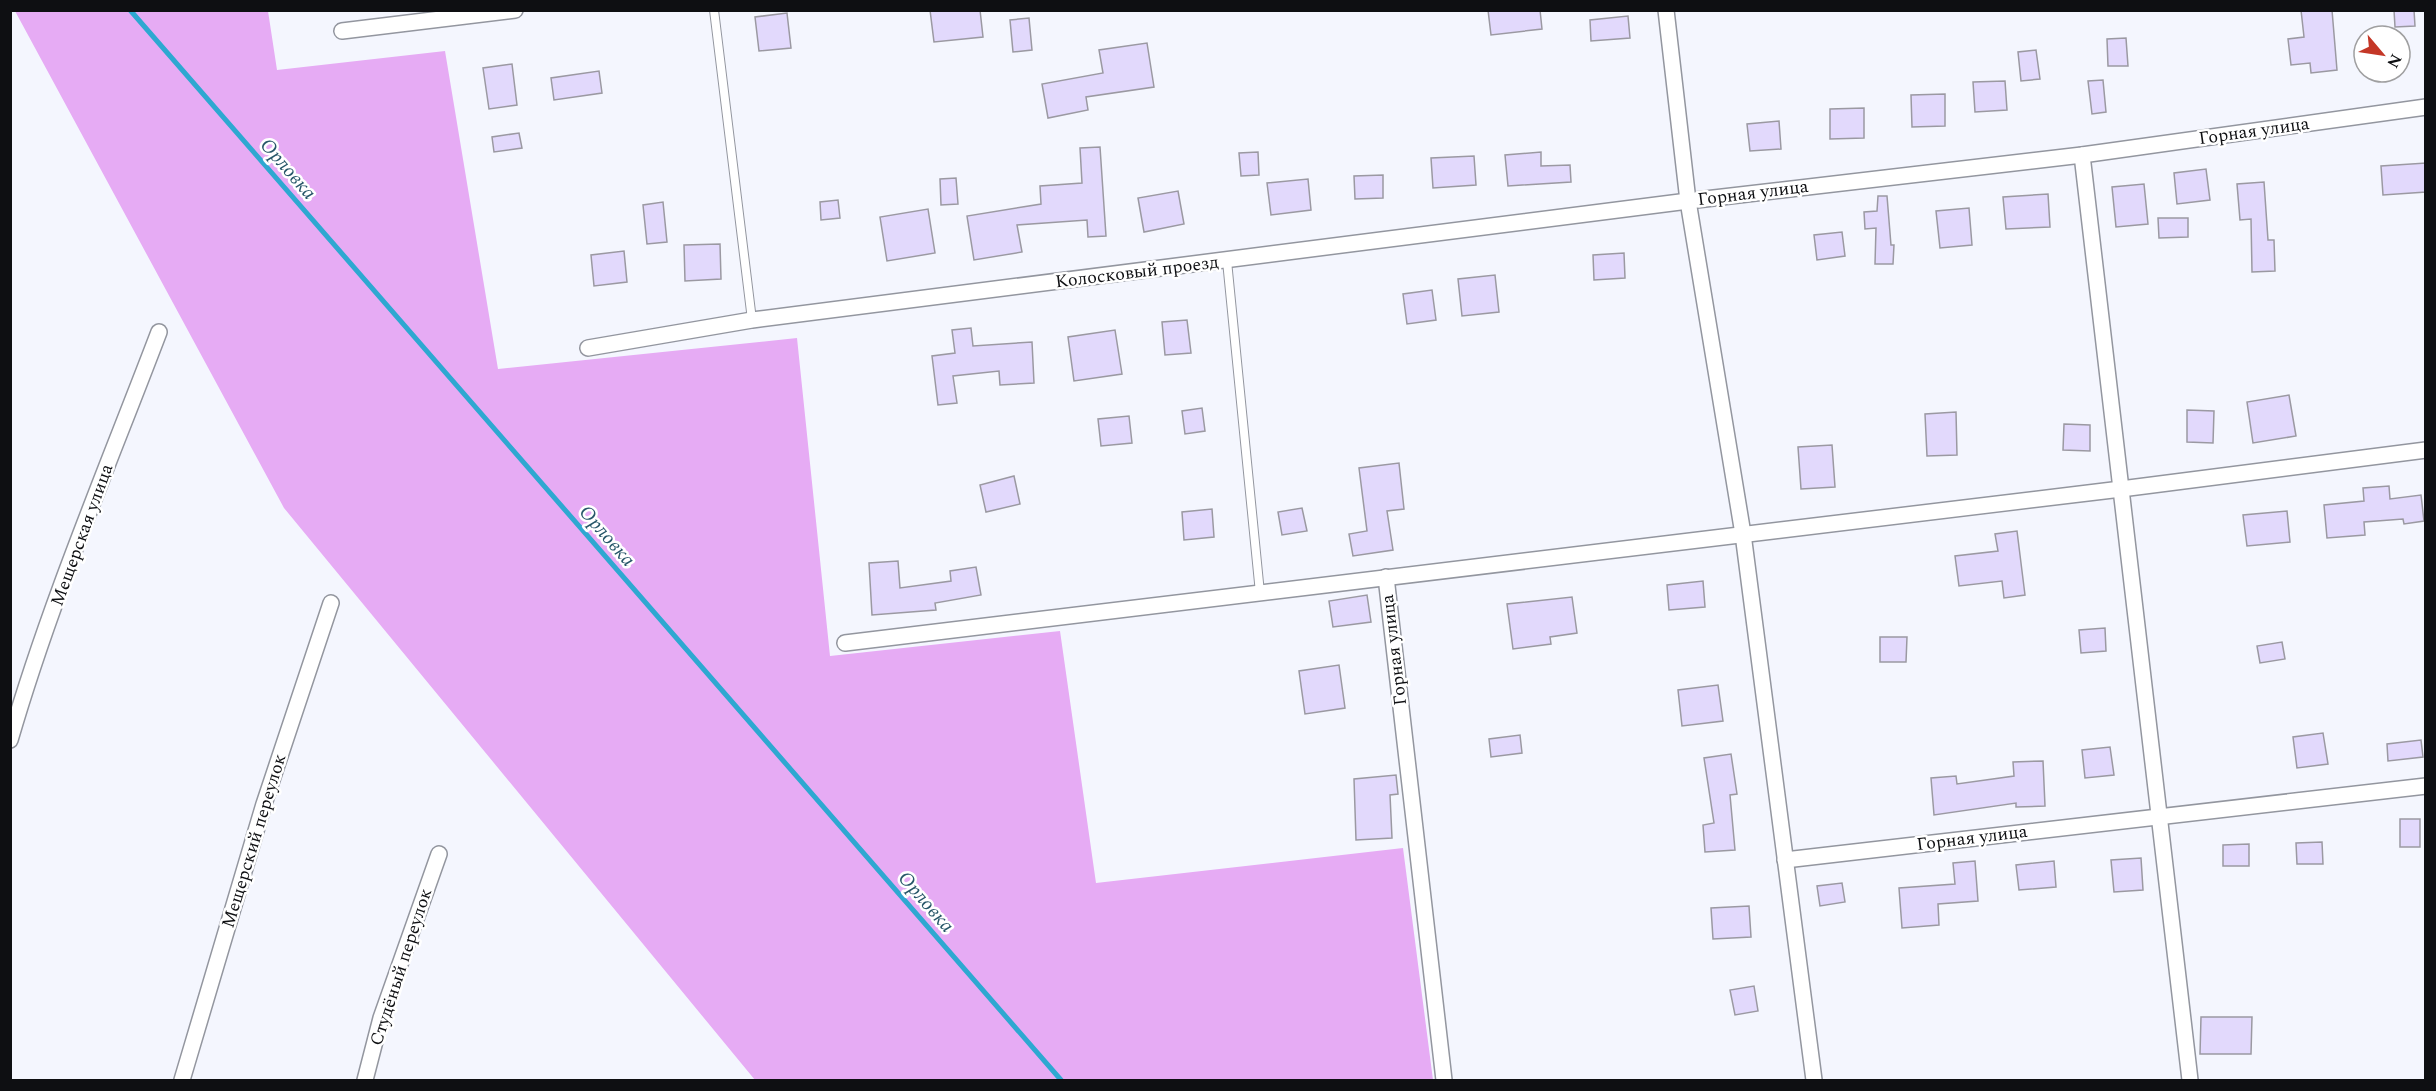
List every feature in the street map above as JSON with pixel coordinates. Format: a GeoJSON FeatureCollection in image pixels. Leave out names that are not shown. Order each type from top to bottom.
{"type":"FeatureCollection","features":[{"type":"Feature","properties":{"kind":"street"},"geometry":{"type":"LineString","coordinates":[[342,31],[514,10]]}},
{"type":"Feature","properties":{"kind":"street"},"geometry":{"type":"LineString","coordinates":[[1666,10],[1688,201]]}},
{"type":"Feature","properties":{"kind":"street","name":"Горная улица"},"geometry":{"type":"LineString","coordinates":[[1814,1080],[1743,534],[1688,201],[2082,155],[2426,107]]}},
{"type":"Feature","properties":{"kind":"street"},"geometry":{"type":"LineString","coordinates":[[2082,155],[2190,1080]]}},
{"type":"Feature","properties":{"kind":"street","name":"Колосковый проезд"},"geometry":{"type":"LineString","coordinates":[[588,348],[753,321],[1688,201]]}},
{"type":"Feature","properties":{"kind":"street","name":"Мещерская улица"},"geometry":{"type":"LineString","coordinates":[[10,740],[20,705],[76,549],[159,332]]}},
{"type":"Feature","properties":{"kind":"street","name":"Горная улица"},"geometry":{"type":"LineString","coordinates":[[1444,1080],[1386,577],[2426,450]]}},
{"type":"Feature","properties":{"kind":"street"},"geometry":{"type":"LineString","coordinates":[[845,643],[1386,577]]}},
{"type":"Feature","properties":{"kind":"street","name":"Мещерский переулок"},"geometry":{"type":"LineString","coordinates":[[182,1080],[264,804],[331,603]]}},
{"type":"Feature","properties":{"kind":"street","name":"Горная улица"},"geometry":{"type":"LineString","coordinates":[[1785,860],[2426,786]]}},
{"type":"Feature","properties":{"kind":"street","name":"Студёный переулок"},"geometry":{"type":"LineString","coordinates":[[365,1080],[381,1017],[439,854]]}},
{"type":"Feature","properties":{"kind":"lane"},"geometry":{"type":"LineString","coordinates":[[714,10],[753,321]]}},
{"type":"Feature","properties":{"kind":"lane"},"geometry":{"type":"LineString","coordinates":[[1227,261],[1260,593]]}},
{"type":"Feature","properties":{"kind":"shaded area"},"geometry":{"type":"Polygon","coordinates":[[[15,11],[268,11],[277,70],[445,51],[498,369],[797,338],[830,656],[1060,631],[1096,883],[1403,848],[1433,1080],[755,1080],[284,508],[15,11]]]}},
{"type":"Feature","properties":{"kind":"building"},"geometry":{"type":"Polygon","coordinates":[[[930,10],[980,10],[983,37],[934,42],[930,10]]]}},
{"type":"Feature","properties":{"kind":"building"},"geometry":{"type":"Polygon","coordinates":[[[1488,10],[1540,10],[1542,29],[1491,35],[1488,10]]]}},
{"type":"Feature","properties":{"kind":"building"},"geometry":{"type":"Polygon","coordinates":[[[2301,10],[2332,10],[2337,70],[2311,73],[2310,63],[2291,65],[2288,39],[2304,37],[2301,10]]]}},
{"type":"Feature","properties":{"kind":"building"},"geometry":{"type":"Polygon","coordinates":[[[2394,10],[2414,10],[2415,26],[2395,24],[2394,10]]]}},
{"type":"Feature","properties":{"kind":"building"},"geometry":{"type":"Polygon","coordinates":[[[787,13],[791,48],[759,51],[755,17],[787,13]]]}},
{"type":"Feature","properties":{"kind":"building"},"geometry":{"type":"Polygon","coordinates":[[[1628,16],[1630,38],[1591,41],[1590,20],[1628,16]]]}},
{"type":"Feature","properties":{"kind":"building"},"geometry":{"type":"Polygon","coordinates":[[[1029,18],[1032,50],[1013,52],[1010,20],[1029,18]]]}},
{"type":"Feature","properties":{"kind":"building"},"geometry":{"type":"Polygon","coordinates":[[[2126,38],[2128,66],[2108,66],[2107,39],[2126,38]]]}},
{"type":"Feature","properties":{"kind":"building"},"geometry":{"type":"Polygon","coordinates":[[[1147,43],[1154,87],[1086,97],[1088,110],[1048,118],[1042,84],[1103,73],[1099,50],[1147,43]]]}},
{"type":"Feature","properties":{"kind":"building"},"geometry":{"type":"Polygon","coordinates":[[[2036,50],[2040,79],[2021,81],[2018,52],[2036,50]]]}},
{"type":"Feature","properties":{"kind":"building"},"geometry":{"type":"Polygon","coordinates":[[[512,64],[517,105],[489,109],[483,68],[512,64]]]}},
{"type":"Feature","properties":{"kind":"building"},"geometry":{"type":"Polygon","coordinates":[[[599,71],[602,93],[554,100],[551,78],[599,71]]]}},
{"type":"Feature","properties":{"kind":"building"},"geometry":{"type":"Polygon","coordinates":[[[2103,80],[2106,112],[2092,114],[2088,81],[2103,80]]]}},
{"type":"Feature","properties":{"kind":"building"},"geometry":{"type":"Polygon","coordinates":[[[2005,81],[2007,110],[1975,112],[1973,82],[2005,81]]]}},
{"type":"Feature","properties":{"kind":"building"},"geometry":{"type":"Polygon","coordinates":[[[1945,94],[1945,126],[1912,127],[1911,95],[1945,94]]]}},
{"type":"Feature","properties":{"kind":"building"},"geometry":{"type":"Polygon","coordinates":[[[1864,108],[1864,138],[1830,139],[1830,109],[1864,108]]]}},
{"type":"Feature","properties":{"kind":"building"},"geometry":{"type":"Polygon","coordinates":[[[1779,121],[1781,149],[1750,151],[1747,124],[1779,121]]]}},
{"type":"Feature","properties":{"kind":"building"},"geometry":{"type":"Polygon","coordinates":[[[519,133],[522,148],[494,152],[492,137],[519,133]]]}},
{"type":"Feature","properties":{"kind":"building"},"geometry":{"type":"Polygon","coordinates":[[[1100,147],[1106,236],[1088,237],[1087,220],[1017,225],[1022,252],[974,260],[967,216],[1041,204],[1040,186],[1082,183],[1080,148],[1100,147]]]}},
{"type":"Feature","properties":{"kind":"building"},"geometry":{"type":"Polygon","coordinates":[[[1258,152],[1259,175],[1241,176],[1239,153],[1258,152]]]}},
{"type":"Feature","properties":{"kind":"building"},"geometry":{"type":"Polygon","coordinates":[[[1541,152],[1541,166],[1570,165],[1571,182],[1508,186],[1505,155],[1541,152]]]}},
{"type":"Feature","properties":{"kind":"building"},"geometry":{"type":"Polygon","coordinates":[[[1474,156],[1476,185],[1433,188],[1431,158],[1474,156]]]}},
{"type":"Feature","properties":{"kind":"building"},"geometry":{"type":"Polygon","coordinates":[[[2426,163],[2426,192],[2383,195],[2381,166],[2426,163]]]}},
{"type":"Feature","properties":{"kind":"building"},"geometry":{"type":"Polygon","coordinates":[[[2206,169],[2210,200],[2177,204],[2174,173],[2206,169]]]}},
{"type":"Feature","properties":{"kind":"building"},"geometry":{"type":"Polygon","coordinates":[[[1383,175],[1383,198],[1355,199],[1354,176],[1383,175]]]}},
{"type":"Feature","properties":{"kind":"building"},"geometry":{"type":"Polygon","coordinates":[[[956,178],[958,204],[941,205],[940,179],[956,178]]]}},
{"type":"Feature","properties":{"kind":"building"},"geometry":{"type":"Polygon","coordinates":[[[1308,179],[1311,210],[1271,215],[1267,183],[1308,179]]]}},
{"type":"Feature","properties":{"kind":"building"},"geometry":{"type":"Polygon","coordinates":[[[2264,182],[2268,240],[2274,240],[2275,271],[2252,272],[2251,219],[2240,220],[2237,184],[2264,182]]]}},
{"type":"Feature","properties":{"kind":"building"},"geometry":{"type":"Polygon","coordinates":[[[2144,184],[2148,224],[2116,227],[2112,187],[2144,184]]]}},
{"type":"Feature","properties":{"kind":"building"},"geometry":{"type":"Polygon","coordinates":[[[1178,191],[1184,224],[1144,232],[1138,198],[1178,191]]]}},
{"type":"Feature","properties":{"kind":"building"},"geometry":{"type":"Polygon","coordinates":[[[2048,194],[2050,227],[2006,229],[2003,197],[2048,194]]]}},
{"type":"Feature","properties":{"kind":"building"},"geometry":{"type":"Polygon","coordinates":[[[1878,196],[1887,196],[1891,245],[1894,245],[1893,264],[1875,264],[1876,228],[1865,229],[1864,212],[1877,211],[1878,196]]]}},
{"type":"Feature","properties":{"kind":"building"},"geometry":{"type":"Polygon","coordinates":[[[838,200],[840,218],[821,220],[820,202],[838,200]]]}},
{"type":"Feature","properties":{"kind":"building"},"geometry":{"type":"Polygon","coordinates":[[[663,202],[667,242],[647,244],[643,205],[663,202]]]}},
{"type":"Feature","properties":{"kind":"building"},"geometry":{"type":"Polygon","coordinates":[[[1969,208],[1972,245],[1940,248],[1936,211],[1969,208]]]}},
{"type":"Feature","properties":{"kind":"building"},"geometry":{"type":"Polygon","coordinates":[[[928,209],[935,253],[887,261],[880,217],[928,209]]]}},
{"type":"Feature","properties":{"kind":"building"},"geometry":{"type":"Polygon","coordinates":[[[2158,218],[2188,218],[2188,237],[2159,238],[2158,218]]]}},
{"type":"Feature","properties":{"kind":"building"},"geometry":{"type":"Polygon","coordinates":[[[1842,232],[1845,256],[1817,260],[1814,235],[1842,232]]]}},
{"type":"Feature","properties":{"kind":"building"},"geometry":{"type":"Polygon","coordinates":[[[720,244],[721,279],[685,281],[684,245],[720,244]]]}},
{"type":"Feature","properties":{"kind":"building"},"geometry":{"type":"Polygon","coordinates":[[[624,251],[627,282],[594,286],[591,255],[624,251]]]}},
{"type":"Feature","properties":{"kind":"building"},"geometry":{"type":"Polygon","coordinates":[[[1624,253],[1625,278],[1594,280],[1593,255],[1624,253]]]}},
{"type":"Feature","properties":{"kind":"building"},"geometry":{"type":"Polygon","coordinates":[[[1495,275],[1499,312],[1462,316],[1458,279],[1495,275]]]}},
{"type":"Feature","properties":{"kind":"building"},"geometry":{"type":"Polygon","coordinates":[[[1432,290],[1436,320],[1407,324],[1403,294],[1432,290]]]}},
{"type":"Feature","properties":{"kind":"building"},"geometry":{"type":"Polygon","coordinates":[[[1187,320],[1191,353],[1165,355],[1162,322],[1187,320]]]}},
{"type":"Feature","properties":{"kind":"building"},"geometry":{"type":"Polygon","coordinates":[[[971,328],[973,346],[1032,342],[1034,383],[1000,385],[999,371],[953,376],[957,403],[938,405],[932,356],[955,353],[952,330],[971,328]]]}},
{"type":"Feature","properties":{"kind":"building"},"geometry":{"type":"Polygon","coordinates":[[[1115,330],[1122,374],[1074,381],[1068,337],[1115,330]]]}},
{"type":"Feature","properties":{"kind":"building"},"geometry":{"type":"Polygon","coordinates":[[[2289,395],[2296,436],[2253,443],[2247,402],[2289,395]]]}},
{"type":"Feature","properties":{"kind":"building"},"geometry":{"type":"Polygon","coordinates":[[[1202,408],[1205,431],[1185,434],[1182,411],[1202,408]]]}},
{"type":"Feature","properties":{"kind":"building"},"geometry":{"type":"Polygon","coordinates":[[[2187,410],[2214,411],[2213,443],[2187,442],[2187,410]]]}},
{"type":"Feature","properties":{"kind":"building"},"geometry":{"type":"Polygon","coordinates":[[[1956,412],[1957,455],[1927,456],[1925,414],[1956,412]]]}},
{"type":"Feature","properties":{"kind":"building"},"geometry":{"type":"Polygon","coordinates":[[[1129,416],[1132,443],[1101,446],[1098,419],[1129,416]]]}},
{"type":"Feature","properties":{"kind":"building"},"geometry":{"type":"Polygon","coordinates":[[[2064,424],[2090,425],[2090,451],[2063,450],[2064,424]]]}},
{"type":"Feature","properties":{"kind":"building"},"geometry":{"type":"Polygon","coordinates":[[[1832,445],[1835,487],[1801,489],[1798,447],[1832,445]]]}},
{"type":"Feature","properties":{"kind":"building"},"geometry":{"type":"Polygon","coordinates":[[[1399,463],[1404,509],[1387,511],[1393,550],[1353,556],[1349,534],[1367,531],[1359,468],[1399,463]]]}},
{"type":"Feature","properties":{"kind":"building"},"geometry":{"type":"Polygon","coordinates":[[[1014,476],[1020,504],[986,512],[980,485],[1014,476]]]}},
{"type":"Feature","properties":{"kind":"building"},"geometry":{"type":"Polygon","coordinates":[[[2389,486],[2390,499],[2421,495],[2424,521],[2404,524],[2403,519],[2364,522],[2365,535],[2327,538],[2324,505],[2364,501],[2363,488],[2389,486]]]}},
{"type":"Feature","properties":{"kind":"building"},"geometry":{"type":"Polygon","coordinates":[[[1302,508],[1307,531],[1282,535],[1278,512],[1302,508]]]}},
{"type":"Feature","properties":{"kind":"building"},"geometry":{"type":"Polygon","coordinates":[[[1212,509],[1214,537],[1184,540],[1182,512],[1212,509]]]}},
{"type":"Feature","properties":{"kind":"building"},"geometry":{"type":"Polygon","coordinates":[[[2287,511],[2290,542],[2247,546],[2243,515],[2287,511]]]}},
{"type":"Feature","properties":{"kind":"building"},"geometry":{"type":"Polygon","coordinates":[[[2017,531],[2025,595],[2004,598],[2002,581],[1959,586],[1955,556],[1998,551],[1995,534],[2017,531]]]}},
{"type":"Feature","properties":{"kind":"building"},"geometry":{"type":"Polygon","coordinates":[[[898,561],[900,588],[951,581],[950,571],[976,567],[981,595],[935,603],[936,610],[872,615],[869,563],[898,561]]]}},
{"type":"Feature","properties":{"kind":"building"},"geometry":{"type":"Polygon","coordinates":[[[1703,581],[1705,607],[1669,610],[1667,585],[1703,581]]]}},
{"type":"Feature","properties":{"kind":"building"},"geometry":{"type":"Polygon","coordinates":[[[1367,595],[1371,622],[1333,627],[1329,601],[1367,595]]]}},
{"type":"Feature","properties":{"kind":"building"},"geometry":{"type":"Polygon","coordinates":[[[1572,597],[1577,633],[1550,637],[1551,644],[1513,649],[1507,604],[1572,597]]]}},
{"type":"Feature","properties":{"kind":"building"},"geometry":{"type":"Polygon","coordinates":[[[2105,628],[2106,651],[2081,653],[2079,630],[2105,628]]]}},
{"type":"Feature","properties":{"kind":"building"},"geometry":{"type":"Polygon","coordinates":[[[1880,637],[1907,637],[1906,662],[1880,662],[1880,637]]]}},
{"type":"Feature","properties":{"kind":"building"},"geometry":{"type":"Polygon","coordinates":[[[2282,642],[2285,659],[2260,663],[2257,646],[2282,642]]]}},
{"type":"Feature","properties":{"kind":"building"},"geometry":{"type":"Polygon","coordinates":[[[1339,665],[1345,708],[1305,714],[1299,671],[1339,665]]]}},
{"type":"Feature","properties":{"kind":"building"},"geometry":{"type":"Polygon","coordinates":[[[1718,685],[1723,721],[1682,726],[1678,690],[1718,685]]]}},
{"type":"Feature","properties":{"kind":"building"},"geometry":{"type":"Polygon","coordinates":[[[2323,733],[2328,764],[2297,768],[2293,737],[2323,733]]]}},
{"type":"Feature","properties":{"kind":"building"},"geometry":{"type":"Polygon","coordinates":[[[1520,735],[1522,753],[1491,757],[1489,739],[1520,735]]]}},
{"type":"Feature","properties":{"kind":"building"},"geometry":{"type":"Polygon","coordinates":[[[2421,740],[2423,757],[2388,761],[2387,744],[2421,740]]]}},
{"type":"Feature","properties":{"kind":"building"},"geometry":{"type":"Polygon","coordinates":[[[2110,747],[2114,775],[2085,778],[2082,750],[2110,747]]]}},
{"type":"Feature","properties":{"kind":"building"},"geometry":{"type":"Polygon","coordinates":[[[1731,754],[1737,794],[1730,795],[1735,850],[1705,852],[1703,825],[1714,823],[1704,758],[1731,754]]]}},
{"type":"Feature","properties":{"kind":"building"},"geometry":{"type":"Polygon","coordinates":[[[2043,761],[2045,806],[2016,807],[2016,803],[1934,815],[1931,778],[1956,776],[1957,784],[2014,776],[2013,762],[2043,761]]]}},
{"type":"Feature","properties":{"kind":"building"},"geometry":{"type":"Polygon","coordinates":[[[1396,775],[1398,794],[1390,795],[1392,838],[1356,840],[1354,779],[1396,775]]]}},
{"type":"Feature","properties":{"kind":"building"},"geometry":{"type":"Polygon","coordinates":[[[2400,819],[2420,819],[2420,847],[2400,847],[2400,819]]]}},
{"type":"Feature","properties":{"kind":"building"},"geometry":{"type":"Polygon","coordinates":[[[2322,842],[2323,864],[2297,864],[2296,843],[2322,842]]]}},
{"type":"Feature","properties":{"kind":"building"},"geometry":{"type":"Polygon","coordinates":[[[2249,844],[2249,866],[2223,866],[2223,845],[2249,844]]]}},
{"type":"Feature","properties":{"kind":"building"},"geometry":{"type":"Polygon","coordinates":[[[2141,858],[2143,890],[2114,892],[2111,860],[2141,858]]]}},
{"type":"Feature","properties":{"kind":"building"},"geometry":{"type":"Polygon","coordinates":[[[1975,861],[1978,901],[1938,904],[1939,925],[1902,928],[1899,888],[1955,884],[1953,863],[1975,861]]]}},
{"type":"Feature","properties":{"kind":"building"},"geometry":{"type":"Polygon","coordinates":[[[2054,861],[2056,887],[2019,890],[2016,865],[2054,861]]]}},
{"type":"Feature","properties":{"kind":"building"},"geometry":{"type":"Polygon","coordinates":[[[1842,883],[1845,902],[1820,906],[1817,886],[1842,883]]]}},
{"type":"Feature","properties":{"kind":"building"},"geometry":{"type":"Polygon","coordinates":[[[1749,906],[1751,937],[1713,939],[1711,908],[1749,906]]]}},
{"type":"Feature","properties":{"kind":"building"},"geometry":{"type":"Polygon","coordinates":[[[1754,986],[1758,1011],[1735,1015],[1730,990],[1754,986]]]}},
{"type":"Feature","properties":{"kind":"building"},"geometry":{"type":"Polygon","coordinates":[[[2201,1017],[2252,1017],[2251,1054],[2200,1054],[2201,1017]]]}},
{"type":"Feature","properties":{"kind":"waterway","name":"Орловка"},"geometry":{"type":"LineString","coordinates":[[130,10],[1061,1080]]}}]}
